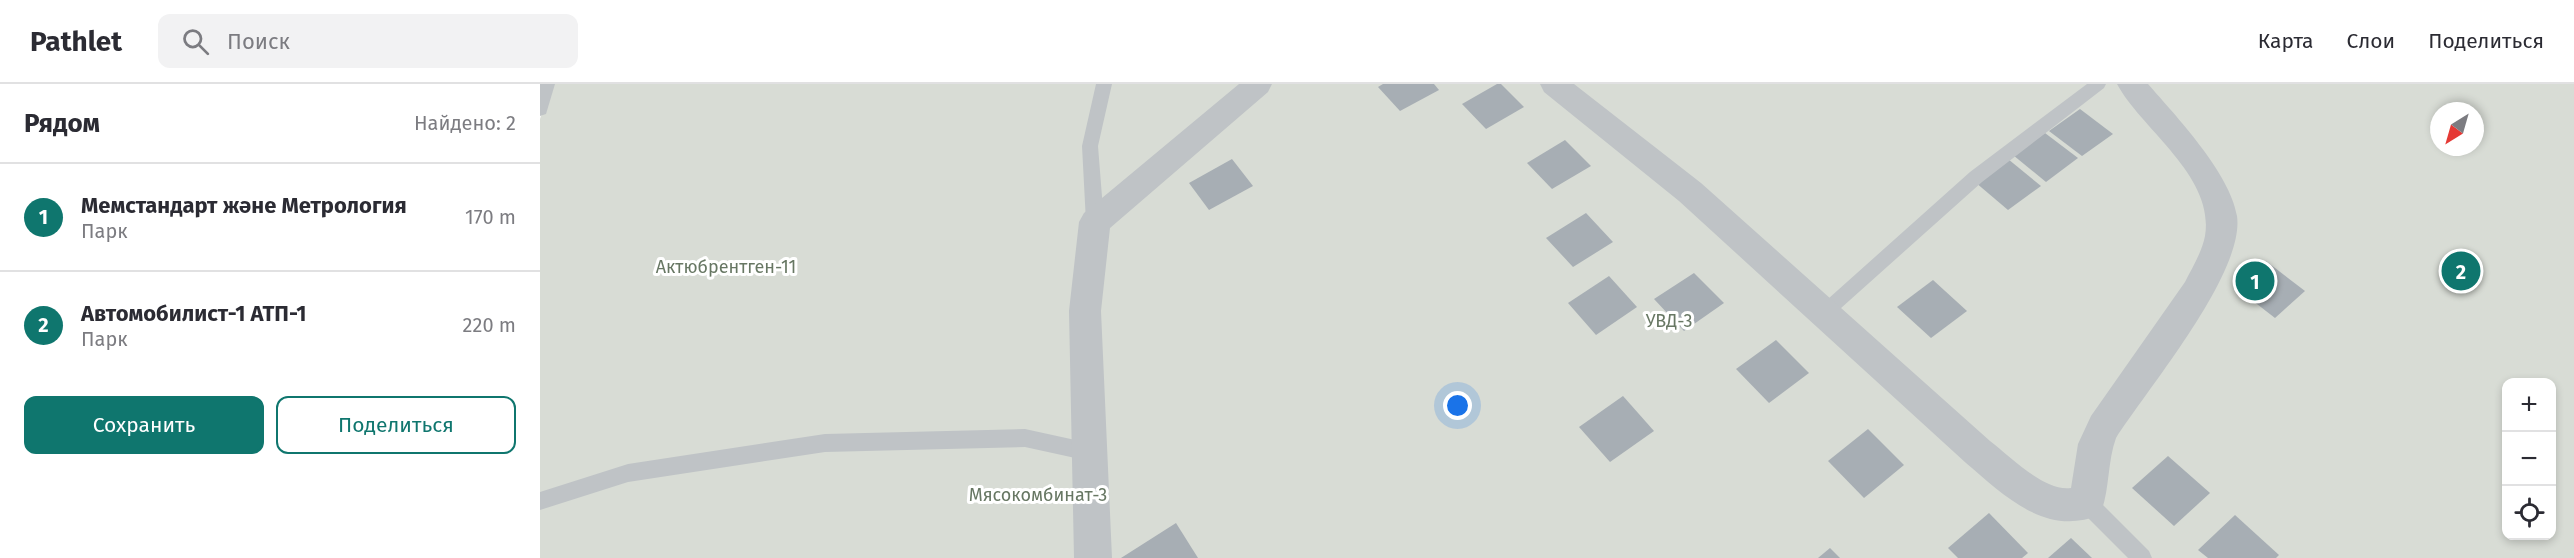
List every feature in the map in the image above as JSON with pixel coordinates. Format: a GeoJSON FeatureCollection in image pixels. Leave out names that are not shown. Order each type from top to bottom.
{"type":"FeatureCollection","features":[{"type":"Feature","properties":{"kind":"street"},"geometry":{"type":"LineString","coordinates":[[1093,558],[1085,311],[1095,222],[1258,84]]}},
{"type":"Feature","properties":{"kind":"street"},"geometry":{"type":"LineString","coordinates":[[1554,84],[1690,192],[1978,452],[2028,493],[2065,506],[2087,503],[2092,463],[2102,429],[2208,271],[2222,236],[2222,217],[2202,171],[2131,84]]}},
{"type":"Feature","properties":{"kind":"lane"},"geometry":{"type":"LineString","coordinates":[[540,110],[547,84]]}},
{"type":"Feature","properties":{"kind":"lane"},"geometry":{"type":"LineString","coordinates":[[1095,222],[1090,146],[1104,84]]}},
{"type":"Feature","properties":{"kind":"lane"},"geometry":{"type":"LineString","coordinates":[[1824,312],[1976,177],[2098,84]]}},
{"type":"Feature","properties":{"kind":"lane"},"geometry":{"type":"LineString","coordinates":[[540,501],[628,473],[825,444],[1025,438],[1089,452]]}},
{"type":"Feature","properties":{"kind":"lane"},"geometry":{"type":"LineString","coordinates":[[2087,503],[2142,558]]}},
{"type":"Feature","properties":{"kind":"green space"},"geometry":{"type":"Polygon","coordinates":[[[553,84],[2574,84],[2574,558],[540,558],[540,119],[553,84]]]}},
{"type":"Feature","properties":{"kind":"building"},"geometry":{"type":"Polygon","coordinates":[[[1383,84],[1434,84],[1439,90],[1400,111],[1378,87],[1383,84]]]}},
{"type":"Feature","properties":{"kind":"building"},"geometry":{"type":"Polygon","coordinates":[[[1497,84],[1501,84],[1524,107],[1486,129],[1462,104],[1497,84]]]}},
{"type":"Feature","properties":{"kind":"building"},"geometry":{"type":"Polygon","coordinates":[[[2080,109],[2113,134],[2082,156],[2049,131],[2080,109]]]}},
{"type":"Feature","properties":{"kind":"building"},"geometry":{"type":"Polygon","coordinates":[[[2045,133],[2078,158],[2046,182],[2013,155],[2045,133]]]}},
{"type":"Feature","properties":{"kind":"building"},"geometry":{"type":"Polygon","coordinates":[[[1565,140],[1591,166],[1552,189],[1527,163],[1565,140]]]}},
{"type":"Feature","properties":{"kind":"building"},"geometry":{"type":"Polygon","coordinates":[[[1232,159],[1253,186],[1209,210],[1189,183],[1232,159]]]}},
{"type":"Feature","properties":{"kind":"building"},"geometry":{"type":"Polygon","coordinates":[[[2008,159],[2041,186],[2008,210],[1975,182],[2008,159]]]}},
{"type":"Feature","properties":{"kind":"building"},"geometry":{"type":"Polygon","coordinates":[[[1586,213],[1613,242],[1573,267],[1546,238],[1586,213]]]}},
{"type":"Feature","properties":{"kind":"building"},"geometry":{"type":"Polygon","coordinates":[[[2266,261],[2305,291],[2275,318],[2235,287],[2266,261]]]}},
{"type":"Feature","properties":{"kind":"building"},"geometry":{"type":"Polygon","coordinates":[[[1694,273],[1724,303],[1684,331],[1654,299],[1694,273]]]}},
{"type":"Feature","properties":{"kind":"building"},"geometry":{"type":"Polygon","coordinates":[[[1609,276],[1637,307],[1596,335],[1568,303],[1609,276]]]}},
{"type":"Feature","properties":{"kind":"building"},"geometry":{"type":"Polygon","coordinates":[[[1933,280],[1967,311],[1931,338],[1897,307],[1933,280]]]}},
{"type":"Feature","properties":{"kind":"building"},"geometry":{"type":"Polygon","coordinates":[[[1776,340],[1809,373],[1769,403],[1736,369],[1776,340]]]}},
{"type":"Feature","properties":{"kind":"building"},"geometry":{"type":"Polygon","coordinates":[[[1623,396],[1654,431],[1610,462],[1579,427],[1623,396]]]}},
{"type":"Feature","properties":{"kind":"building"},"geometry":{"type":"Polygon","coordinates":[[[1868,429],[1904,465],[1864,498],[1828,461],[1868,429]]]}},
{"type":"Feature","properties":{"kind":"building"},"geometry":{"type":"Polygon","coordinates":[[[2168,456],[2210,493],[2174,526],[2132,488],[2168,456]]]}},
{"type":"Feature","properties":{"kind":"building"},"geometry":{"type":"Polygon","coordinates":[[[1989,513],[2028,553],[2022,558],[1958,558],[1948,548],[1989,513]]]}},
{"type":"Feature","properties":{"kind":"building"},"geometry":{"type":"Polygon","coordinates":[[[2235,515],[2279,555],[2276,558],[2208,558],[2198,550],[2235,515]]]}},
{"type":"Feature","properties":{"kind":"building"},"geometry":{"type":"Polygon","coordinates":[[[1176,523],[1198,558],[1121,558],[1176,523]]]}},
{"type":"Feature","properties":{"kind":"building"},"geometry":{"type":"Polygon","coordinates":[[[2071,538],[2092,558],[2048,558],[2071,538]]]}},
{"type":"Feature","properties":{"kind":"building"},"geometry":{"type":"Polygon","coordinates":[[[1830,548],[1840,558],[1818,558],[1830,548]]]}},
{"type":"Feature","properties":{"kind":"place","name":"Автомобилист-1 АТП-1"},"geometry":{"type":"Point","coordinates":[2461,271]}},
{"type":"Feature","properties":{"kind":"place","name":"Мемстандарт және Метрология"},"geometry":{"type":"Point","coordinates":[2255,281]}},
{"type":"Feature","properties":{"kind":"park label","name":"Актюбрентген-11"},"geometry":{"type":"Point","coordinates":[726,267]}},
{"type":"Feature","properties":{"kind":"park label","name":"УВД-3"},"geometry":{"type":"Point","coordinates":[1669,321]}},
{"type":"Feature","properties":{"kind":"park label","name":"Мясокомбинат-3"},"geometry":{"type":"Point","coordinates":[1038,495]}}]}
